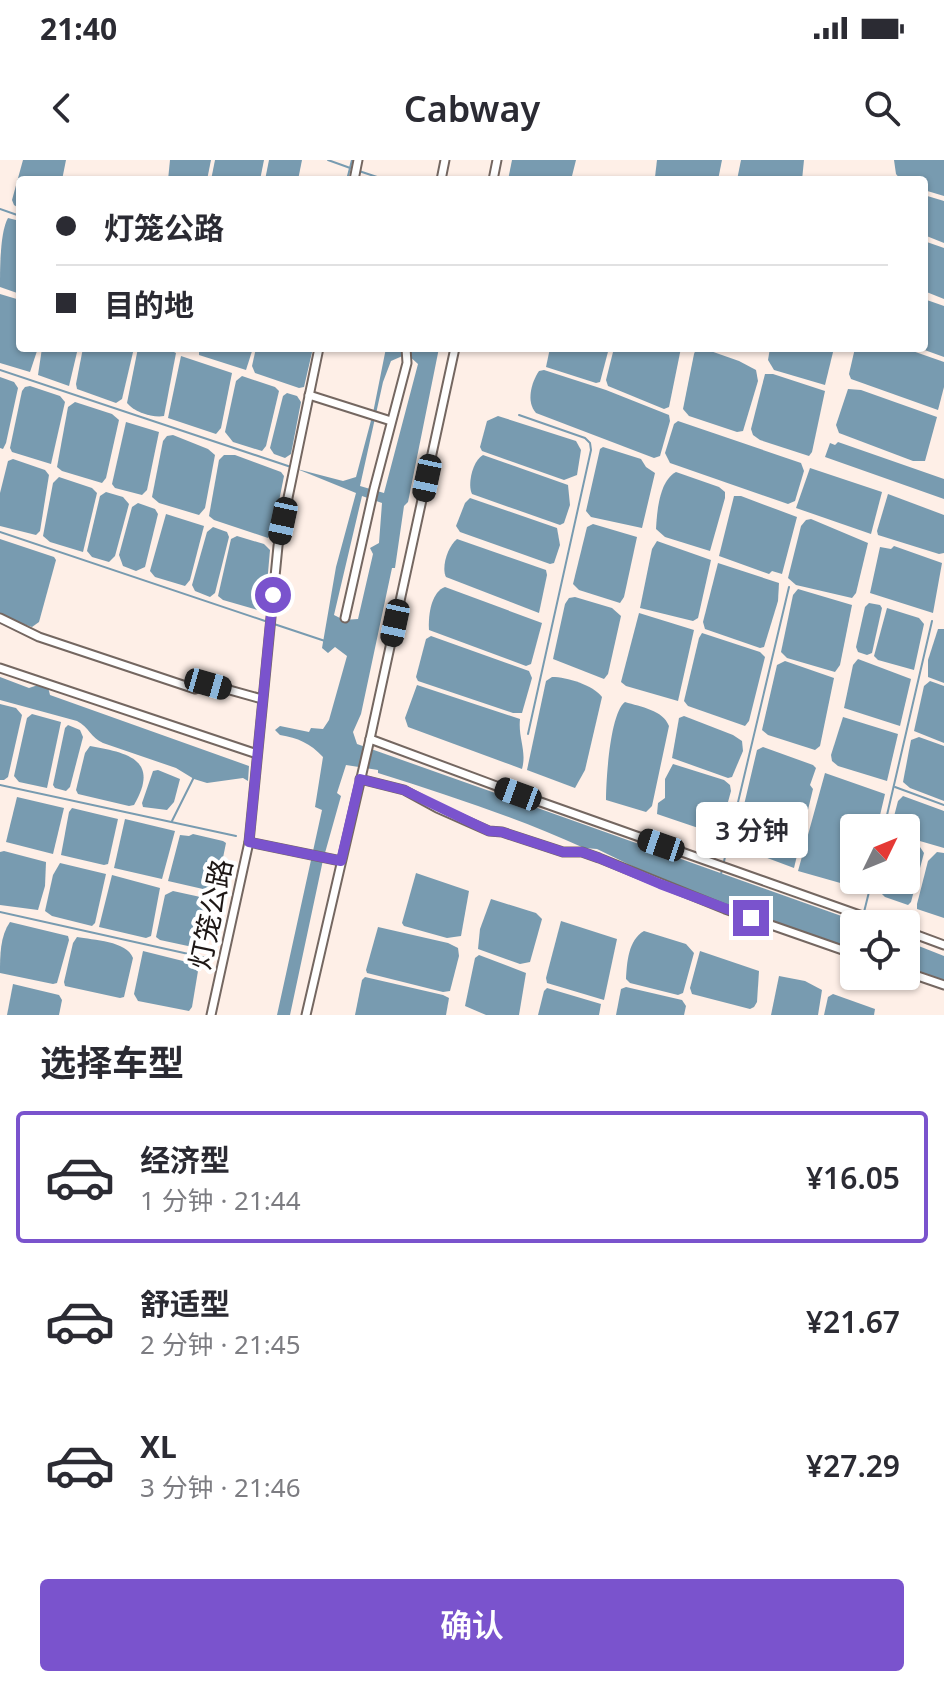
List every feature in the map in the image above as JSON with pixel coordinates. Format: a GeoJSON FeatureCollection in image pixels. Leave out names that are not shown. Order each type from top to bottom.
{"type":"FeatureCollection","features":[{"type":"Feature","properties":{"kind":"street","name":"灯笼公路"},"geometry":{"type":"LineString","coordinates":[[211,1015],[249,842],[278,546],[318,352]]}},
{"type":"Feature","properties":{"kind":"street"},"geometry":{"type":"LineString","coordinates":[[345,618],[371,500],[407,363],[406,352]]}},
{"type":"Feature","properties":{"kind":"street"},"geometry":{"type":"LineString","coordinates":[[306,1015],[454,352]]}},
{"type":"Feature","properties":{"kind":"street"},"geometry":{"type":"LineString","coordinates":[[309,395],[391,421]]}},
{"type":"Feature","properties":{"kind":"street"},"geometry":{"type":"LineString","coordinates":[[0,618],[39,637],[195,689],[208,684],[262,699]]}},
{"type":"Feature","properties":{"kind":"street"},"geometry":{"type":"LineString","coordinates":[[0,668],[257,754]]}},
{"type":"Feature","properties":{"kind":"street"},"geometry":{"type":"LineString","coordinates":[[370,739],[846,910]]}},
{"type":"Feature","properties":{"kind":"street"},"geometry":{"type":"LineString","coordinates":[[360,779],[404,790],[489,831],[502,832],[563,852],[582,852],[725,909],[840,949]]}},
{"type":"Feature","properties":{"kind":"street"},"geometry":{"type":"LineString","coordinates":[[249,842],[341,861]]}},
{"type":"Feature","properties":{"kind":"street"},"geometry":{"type":"LineString","coordinates":[[920,936],[944,945]]}},
{"type":"Feature","properties":{"kind":"street"},"geometry":{"type":"LineString","coordinates":[[920,977],[944,985]]}},
{"type":"Feature","properties":{"kind":"water"},"geometry":{"type":"Polygon","coordinates":[[[23,160],[66,160],[63,176],[19,176],[23,160]]]}},
{"type":"Feature","properties":{"kind":"water"},"geometry":{"type":"Polygon","coordinates":[[[170,160],[211,160],[208,176],[168,176],[170,160]]]}},
{"type":"Feature","properties":{"kind":"water"},"geometry":{"type":"Polygon","coordinates":[[[215,160],[264,160],[261,176],[212,176],[215,160]]]}},
{"type":"Feature","properties":{"kind":"water"},"geometry":{"type":"Polygon","coordinates":[[[269,160],[302,160],[299,176],[266,176],[269,160]]]}},
{"type":"Feature","properties":{"kind":"water"},"geometry":{"type":"Polygon","coordinates":[[[512,160],[576,160],[572,176],[509,176],[512,160]]]}},
{"type":"Feature","properties":{"kind":"water"},"geometry":{"type":"Polygon","coordinates":[[[657,160],[722,160],[719,176],[655,176],[657,160]]]}},
{"type":"Feature","properties":{"kind":"water"},"geometry":{"type":"Polygon","coordinates":[[[741,160],[804,160],[802,176],[738,176],[741,160]]]}},
{"type":"Feature","properties":{"kind":"water"},"geometry":{"type":"Polygon","coordinates":[[[894,160],[944,160],[944,196],[928,191],[928,176],[896,174],[894,160]]]}},
{"type":"Feature","properties":{"kind":"water"},"geometry":{"type":"Polygon","coordinates":[[[16,185],[16,206],[12,200],[16,185]]]}},
{"type":"Feature","properties":{"kind":"water"},"geometry":{"type":"Polygon","coordinates":[[[928,196],[944,201],[944,243],[928,237],[928,196]]]}},
{"type":"Feature","properties":{"kind":"water"},"geometry":{"type":"Polygon","coordinates":[[[8,218],[16,220],[16,293],[0,287],[8,218]]]}},
{"type":"Feature","properties":{"kind":"water"},"geometry":{"type":"Polygon","coordinates":[[[928,242],[944,248],[944,299],[928,293],[928,242]]]}},
{"type":"Feature","properties":{"kind":"water"},"geometry":{"type":"Polygon","coordinates":[[[0,294],[16,299],[16,352],[37,352],[30,372],[0,363],[0,294]]]}},
{"type":"Feature","properties":{"kind":"water"},"geometry":{"type":"Polygon","coordinates":[[[928,300],[944,306],[944,357],[928,351],[928,300]]]}},
{"type":"Feature","properties":{"kind":"water"},"geometry":{"type":"Polygon","coordinates":[[[41,352],[77,352],[69,386],[38,375],[41,352]]]}},
{"type":"Feature","properties":{"kind":"water"},"geometry":{"type":"Polygon","coordinates":[[[82,352],[133,352],[122,399],[116,403],[77,389],[82,352]]]}},
{"type":"Feature","properties":{"kind":"water"},"geometry":{"type":"Polygon","coordinates":[[[137,352],[176,353],[164,416],[144,414],[127,403],[137,352]]]}},
{"type":"Feature","properties":{"kind":"water"},"geometry":{"type":"Polygon","coordinates":[[[199,352],[252,352],[246,370],[199,355],[199,352]]]}},
{"type":"Feature","properties":{"kind":"water"},"geometry":{"type":"Polygon","coordinates":[[[255,352],[312,352],[304,387],[255,373],[252,366],[255,352]]]}},
{"type":"Feature","properties":{"kind":"water"},"geometry":{"type":"Polygon","coordinates":[[[385,352],[438,352],[408,502],[404,506],[395,568],[392,568],[361,714],[353,732],[357,744],[840,915],[840,944],[669,884],[597,849],[584,848],[482,808],[378,773],[378,770],[346,765],[337,793],[341,796],[323,860],[290,1015],[277,1015],[322,810],[315,807],[323,757],[308,745],[280,735],[275,730],[280,726],[309,732],[311,728],[323,729],[329,720],[347,656],[335,647],[328,653],[322,648],[336,567],[356,493],[297,469],[343,481],[356,477],[385,352]],[[407,354],[391,361],[383,382],[360,486],[384,493],[418,364],[407,354]],[[362,496],[334,615],[344,620],[358,619],[373,554],[370,548],[379,543],[382,503],[362,496]]]}},
{"type":"Feature","properties":{"kind":"water"},"geometry":{"type":"Polygon","coordinates":[[[549,352],[608,352],[600,382],[596,383],[546,367],[549,352]]]}},
{"type":"Feature","properties":{"kind":"water"},"geometry":{"type":"Polygon","coordinates":[[[613,352],[680,352],[669,407],[664,409],[608,386],[606,380],[613,352]]]}},
{"type":"Feature","properties":{"kind":"water"},"geometry":{"type":"Polygon","coordinates":[[[713,352],[756,370],[758,381],[743,431],[737,432],[689,416],[683,409],[694,354],[713,352]]]}},
{"type":"Feature","properties":{"kind":"water"},"geometry":{"type":"Polygon","coordinates":[[[769,352],[833,352],[825,385],[774,370],[768,360],[769,352]]]}},
{"type":"Feature","properties":{"kind":"water"},"geometry":{"type":"Polygon","coordinates":[[[854,352],[915,352],[944,362],[944,387],[938,410],[851,379],[849,374],[854,352]]]}},
{"type":"Feature","properties":{"kind":"water"},"geometry":{"type":"Polygon","coordinates":[[[181,356],[232,373],[221,428],[216,434],[168,418],[181,356]]]}},
{"type":"Feature","properties":{"kind":"water"},"geometry":{"type":"Polygon","coordinates":[[[544,370],[669,415],[660,456],[654,458],[536,413],[531,403],[531,392],[539,371],[544,370]]]}},
{"type":"Feature","properties":{"kind":"water"},"geometry":{"type":"Polygon","coordinates":[[[765,374],[825,391],[809,456],[753,435],[751,429],[765,374]]]}},
{"type":"Feature","properties":{"kind":"water"},"geometry":{"type":"Polygon","coordinates":[[[242,376],[279,391],[266,446],[262,451],[233,442],[225,432],[236,381],[242,376]]]}},
{"type":"Feature","properties":{"kind":"water"},"geometry":{"type":"Polygon","coordinates":[[[0,377],[14,382],[18,388],[3,449],[0,448],[0,377]]]}},
{"type":"Feature","properties":{"kind":"water"},"geometry":{"type":"Polygon","coordinates":[[[30,386],[60,396],[65,402],[51,464],[12,452],[10,448],[22,391],[30,386]]]}},
{"type":"Feature","properties":{"kind":"water"},"geometry":{"type":"Polygon","coordinates":[[[848,389],[861,390],[937,417],[925,461],[913,461],[839,433],[836,425],[848,389]]]}},
{"type":"Feature","properties":{"kind":"water"},"geometry":{"type":"Polygon","coordinates":[[[287,393],[297,396],[301,402],[291,454],[285,458],[274,454],[270,448],[283,396],[287,393]]]}},
{"type":"Feature","properties":{"kind":"water"},"geometry":{"type":"Polygon","coordinates":[[[75,402],[112,414],[119,420],[106,478],[102,483],[57,467],[68,407],[75,402]]]}},
{"type":"Feature","properties":{"kind":"water"},"geometry":{"type":"Polygon","coordinates":[[[498,416],[576,441],[581,450],[577,475],[564,480],[482,451],[480,447],[487,421],[498,416]]]}},
{"type":"Feature","properties":{"kind":"water"},"geometry":{"type":"Polygon","coordinates":[[[678,421],[801,463],[804,471],[795,501],[788,504],[670,463],[665,453],[674,424],[678,421]]]}},
{"type":"Feature","properties":{"kind":"water"},"geometry":{"type":"Polygon","coordinates":[[[126,422],[159,432],[147,490],[142,495],[115,488],[112,484],[126,422]]]}},
{"type":"Feature","properties":{"kind":"water"},"geometry":{"type":"Polygon","coordinates":[[[173,435],[208,449],[215,455],[205,508],[199,515],[159,503],[152,497],[163,441],[173,435]]]}},
{"type":"Feature","properties":{"kind":"water"},"geometry":{"type":"Polygon","coordinates":[[[838,442],[944,479],[944,499],[825,457],[830,443],[835,445],[838,442]]]}},
{"type":"Feature","properties":{"kind":"water"},"geometry":{"type":"Polygon","coordinates":[[[603,447],[641,459],[655,473],[642,528],[591,517],[586,511],[603,447]]]}},
{"type":"Feature","properties":{"kind":"water"},"geometry":{"type":"Polygon","coordinates":[[[224,455],[235,455],[281,472],[284,476],[273,531],[268,538],[209,516],[219,460],[224,455]]]}},
{"type":"Feature","properties":{"kind":"water"},"geometry":{"type":"Polygon","coordinates":[[[483,455],[568,485],[570,505],[564,523],[560,525],[472,494],[472,473],[483,455]]]}},
{"type":"Feature","properties":{"kind":"water"},"geometry":{"type":"Polygon","coordinates":[[[13,459],[45,470],[49,475],[40,531],[36,535],[0,526],[0,493],[8,461],[13,459]]]}},
{"type":"Feature","properties":{"kind":"water"},"geometry":{"type":"Polygon","coordinates":[[[810,468],[882,492],[871,534],[796,508],[810,468]]]}},
{"type":"Feature","properties":{"kind":"water"},"geometry":{"type":"Polygon","coordinates":[[[676,472],[725,492],[710,551],[665,537],[656,529],[662,490],[676,472]]]}},
{"type":"Feature","properties":{"kind":"water"},"geometry":{"type":"Polygon","coordinates":[[[59,477],[92,488],[97,493],[83,552],[50,542],[43,536],[53,483],[59,477]]]}},
{"type":"Feature","properties":{"kind":"water"},"geometry":{"type":"Polygon","coordinates":[[[106,492],[123,497],[129,504],[115,556],[109,562],[92,557],[87,551],[100,496],[106,492]]]}},
{"type":"Feature","properties":{"kind":"water"},"geometry":{"type":"Polygon","coordinates":[[[888,494],[944,515],[944,553],[878,535],[888,494]]]}},
{"type":"Feature","properties":{"kind":"water"},"geometry":{"type":"Polygon","coordinates":[[[734,496],[797,517],[782,574],[772,571],[769,574],[719,556],[734,496]]]}},
{"type":"Feature","properties":{"kind":"water"},"geometry":{"type":"Polygon","coordinates":[[[470,498],[557,528],[560,545],[554,563],[460,532],[456,526],[470,498]]]}},
{"type":"Feature","properties":{"kind":"water"},"geometry":{"type":"Polygon","coordinates":[[[138,503],[155,509],[158,514],[145,567],[136,571],[123,566],[119,555],[132,507],[138,503]]]}},
{"type":"Feature","properties":{"kind":"water"},"geometry":{"type":"Polygon","coordinates":[[[166,514],[204,526],[190,580],[185,586],[155,577],[150,571],[166,514]]]}},
{"type":"Feature","properties":{"kind":"water"},"geometry":{"type":"Polygon","coordinates":[[[811,519],[868,543],[856,593],[852,598],[796,585],[788,578],[801,526],[811,519]]]}},
{"type":"Feature","properties":{"kind":"water"},"geometry":{"type":"Polygon","coordinates":[[[593,524],[637,537],[620,603],[579,590],[573,584],[587,527],[593,524]]]}},
{"type":"Feature","properties":{"kind":"water"},"geometry":{"type":"Polygon","coordinates":[[[213,527],[227,532],[229,537],[215,593],[210,597],[195,591],[192,585],[207,532],[213,527]]]}},
{"type":"Feature","properties":{"kind":"water"},"geometry":{"type":"Polygon","coordinates":[[[237,536],[264,544],[270,550],[265,607],[261,611],[218,596],[231,539],[237,536]]]}},
{"type":"Feature","properties":{"kind":"water"},"geometry":{"type":"Polygon","coordinates":[[[0,539],[56,560],[39,622],[32,627],[0,616],[0,539]]]}},
{"type":"Feature","properties":{"kind":"water"},"geometry":{"type":"Polygon","coordinates":[[[457,539],[546,570],[539,613],[446,577],[446,557],[457,539]]]}},
{"type":"Feature","properties":{"kind":"water"},"geometry":{"type":"Polygon","coordinates":[[[657,541],[711,560],[698,618],[693,621],[640,608],[652,549],[657,541]]]}},
{"type":"Feature","properties":{"kind":"water"},"geometry":{"type":"Polygon","coordinates":[[[894,546],[942,563],[933,613],[870,593],[880,547],[891,549],[894,546]]]}},
{"type":"Feature","properties":{"kind":"water"},"geometry":{"type":"Polygon","coordinates":[[[718,563],[779,583],[778,601],[764,647],[705,629],[703,622],[718,563]]]}},
{"type":"Feature","properties":{"kind":"water"},"geometry":{"type":"Polygon","coordinates":[[[445,587],[542,623],[531,664],[526,666],[429,630],[434,599],[445,587]]]}},
{"type":"Feature","properties":{"kind":"water"},"geometry":{"type":"Polygon","coordinates":[[[798,589],[852,605],[840,665],[835,672],[787,658],[781,652],[793,595],[798,589]]]}},
{"type":"Feature","properties":{"kind":"water"},"geometry":{"type":"Polygon","coordinates":[[[569,598],[612,608],[621,616],[608,674],[604,679],[553,659],[565,604],[569,598]]]}},
{"type":"Feature","properties":{"kind":"water"},"geometry":{"type":"Polygon","coordinates":[[[869,603],[882,608],[872,653],[867,655],[858,652],[856,647],[865,607],[869,603]]]}},
{"type":"Feature","properties":{"kind":"water"},"geometry":{"type":"Polygon","coordinates":[[[887,608],[919,618],[924,624],[914,670],[878,660],[874,656],[887,608]]]}},
{"type":"Feature","properties":{"kind":"water"},"geometry":{"type":"Polygon","coordinates":[[[639,613],[694,630],[678,701],[621,682],[639,613]]]}},
{"type":"Feature","properties":{"kind":"water"},"geometry":{"type":"Polygon","coordinates":[[[938,629],[944,629],[944,683],[928,677],[928,660],[938,629]]]}},
{"type":"Feature","properties":{"kind":"water"},"geometry":{"type":"Polygon","coordinates":[[[702,633],[760,652],[765,657],[749,721],[745,726],[688,706],[684,701],[702,633]]]}},
{"type":"Feature","properties":{"kind":"water"},"geometry":{"type":"Polygon","coordinates":[[[431,636],[529,671],[532,678],[522,713],[513,713],[418,681],[416,677],[426,639],[431,636]]]}},
{"type":"Feature","properties":{"kind":"water"},"geometry":{"type":"Polygon","coordinates":[[[858,659],[911,679],[900,726],[844,708],[853,665],[858,659]]]}},
{"type":"Feature","properties":{"kind":"water"},"geometry":{"type":"Polygon","coordinates":[[[785,661],[834,678],[820,746],[815,750],[768,735],[762,730],[777,665],[785,661]]]}},
{"type":"Feature","properties":{"kind":"water"},"geometry":{"type":"Polygon","coordinates":[[[0,677],[29,688],[41,684],[48,687],[50,695],[249,766],[248,781],[243,778],[207,783],[194,779],[176,768],[103,743],[77,721],[0,700],[0,677]]]}},
{"type":"Feature","properties":{"kind":"water"},"geometry":{"type":"Polygon","coordinates":[[[552,677],[579,682],[602,697],[585,770],[575,788],[527,770],[546,681],[552,677]]]}},
{"type":"Feature","properties":{"kind":"water"},"geometry":{"type":"Polygon","coordinates":[[[930,681],[944,686],[944,743],[914,731],[924,686],[930,681]]]}},
{"type":"Feature","properties":{"kind":"water"},"geometry":{"type":"Polygon","coordinates":[[[417,685],[520,719],[524,756],[522,769],[408,727],[405,718],[417,685]]]}},
{"type":"Feature","properties":{"kind":"water"},"geometry":{"type":"Polygon","coordinates":[[[625,702],[657,713],[669,726],[652,806],[646,812],[606,800],[612,733],[625,702]]]}},
{"type":"Feature","properties":{"kind":"water"},"geometry":{"type":"Polygon","coordinates":[[[0,704],[16,708],[22,715],[8,777],[4,780],[0,780],[0,704]]]}},
{"type":"Feature","properties":{"kind":"water"},"geometry":{"type":"Polygon","coordinates":[[[32,714],[61,722],[47,788],[19,782],[14,776],[27,718],[32,714]]]}},
{"type":"Feature","properties":{"kind":"water"},"geometry":{"type":"Polygon","coordinates":[[[684,716],[742,741],[743,751],[732,777],[672,758],[679,718],[684,716]]]}},
{"type":"Feature","properties":{"kind":"water"},"geometry":{"type":"Polygon","coordinates":[[[843,717],[898,734],[887,781],[838,766],[832,761],[831,755],[843,717]]]}},
{"type":"Feature","properties":{"kind":"water"},"geometry":{"type":"Polygon","coordinates":[[[68,725],[80,730],[83,737],[70,787],[66,791],[53,785],[68,725]]]}},
{"type":"Feature","properties":{"kind":"water"},"geometry":{"type":"Polygon","coordinates":[[[919,737],[944,746],[944,801],[910,788],[903,782],[911,740],[919,737]]]}},
{"type":"Feature","properties":{"kind":"water"},"geometry":{"type":"Polygon","coordinates":[[[90,746],[128,756],[142,768],[144,778],[134,805],[78,794],[76,790],[85,753],[90,746]]]}},
{"type":"Feature","properties":{"kind":"water"},"geometry":{"type":"Polygon","coordinates":[[[763,747],[816,768],[794,868],[735,843],[757,750],[763,747]]]}},
{"type":"Feature","properties":{"kind":"water"},"geometry":{"type":"Polygon","coordinates":[[[673,764],[724,780],[730,785],[719,835],[657,814],[658,803],[665,798],[665,779],[673,764]]]}},
{"type":"Feature","properties":{"kind":"water"},"geometry":{"type":"Polygon","coordinates":[[[153,771],[180,779],[174,802],[167,810],[143,807],[142,803],[153,771]]]}},
{"type":"Feature","properties":{"kind":"water"},"geometry":{"type":"Polygon","coordinates":[[[825,773],[885,794],[880,814],[840,814],[840,883],[798,871],[825,773]]]}},
{"type":"Feature","properties":{"kind":"water"},"geometry":{"type":"Polygon","coordinates":[[[903,796],[944,811],[944,848],[920,841],[920,814],[895,814],[898,801],[903,796]]]}},
{"type":"Feature","properties":{"kind":"water"},"geometry":{"type":"Polygon","coordinates":[[[17,797],[64,808],[53,854],[6,842],[17,797]]]}},
{"type":"Feature","properties":{"kind":"water"},"geometry":{"type":"Polygon","coordinates":[[[72,808],[118,819],[108,864],[61,855],[72,808]]]}},
{"type":"Feature","properties":{"kind":"water"},"geometry":{"type":"Polygon","coordinates":[[[125,819],[175,831],[162,879],[114,868],[125,819]]]}},
{"type":"Feature","properties":{"kind":"water"},"geometry":{"type":"Polygon","coordinates":[[[193,834],[226,843],[216,892],[168,881],[180,835],[193,834]]]}},
{"type":"Feature","properties":{"kind":"water"},"geometry":{"type":"Polygon","coordinates":[[[920,847],[924,853],[920,868],[920,847]]]}},
{"type":"Feature","properties":{"kind":"water"},"geometry":{"type":"Polygon","coordinates":[[[0,852],[46,862],[45,886],[38,910],[0,905],[0,852]]]}},
{"type":"Feature","properties":{"kind":"water"},"geometry":{"type":"Polygon","coordinates":[[[937,852],[944,853],[944,918],[917,909],[928,861],[937,852]]]}},
{"type":"Feature","properties":{"kind":"water"},"geometry":{"type":"Polygon","coordinates":[[[60,863],[106,874],[92,926],[52,916],[45,911],[53,875],[60,863]]]}},
{"type":"Feature","properties":{"kind":"water"},"geometry":{"type":"Polygon","coordinates":[[[416,873],[469,891],[461,936],[447,938],[404,926],[402,923],[416,873]]]}},
{"type":"Feature","properties":{"kind":"water"},"geometry":{"type":"Polygon","coordinates":[[[112,875],[160,888],[151,936],[146,938],[99,927],[112,875]]]}},
{"type":"Feature","properties":{"kind":"water"},"geometry":{"type":"Polygon","coordinates":[[[173,891],[205,898],[214,905],[207,944],[202,949],[156,937],[165,895],[173,891]]]}},
{"type":"Feature","properties":{"kind":"water"},"geometry":{"type":"Polygon","coordinates":[[[882,894],[913,894],[908,905],[882,894]]]}},
{"type":"Feature","properties":{"kind":"water"},"geometry":{"type":"Polygon","coordinates":[[[491,899],[536,913],[542,919],[530,962],[520,964],[478,949],[480,929],[491,899]]]}},
{"type":"Feature","properties":{"kind":"water"},"geometry":{"type":"Polygon","coordinates":[[[561,921],[617,939],[604,1000],[547,983],[561,921]]]}},
{"type":"Feature","properties":{"kind":"water"},"geometry":{"type":"Polygon","coordinates":[[[10,922],[68,936],[57,983],[0,973],[2,940],[10,922]]]}},
{"type":"Feature","properties":{"kind":"water"},"geometry":{"type":"Polygon","coordinates":[[[378,927],[458,948],[459,956],[450,991],[443,992],[367,973],[378,927]]]}},
{"type":"Feature","properties":{"kind":"water"},"geometry":{"type":"Polygon","coordinates":[[[644,931],[686,944],[694,953],[683,993],[678,995],[630,983],[626,979],[632,946],[644,931]]]}},
{"type":"Feature","properties":{"kind":"water"},"geometry":{"type":"Polygon","coordinates":[[[77,937],[109,942],[130,952],[133,958],[124,997],[65,986],[73,943],[77,937]]]}},
{"type":"Feature","properties":{"kind":"water"},"geometry":{"type":"Polygon","coordinates":[[[920,947],[944,956],[944,981],[920,973],[920,947]]]}},
{"type":"Feature","properties":{"kind":"water"},"geometry":{"type":"Polygon","coordinates":[[[143,951],[199,965],[189,1011],[138,1001],[134,994],[143,951]]]}},
{"type":"Feature","properties":{"kind":"water"},"geometry":{"type":"Polygon","coordinates":[[[700,951],[759,971],[754,1007],[750,1009],[692,994],[690,988],[700,951]]]}},
{"type":"Feature","properties":{"kind":"water"},"geometry":{"type":"Polygon","coordinates":[[[479,955],[526,973],[519,1015],[486,1015],[465,1006],[475,958],[479,955]]]}},
{"type":"Feature","properties":{"kind":"water"},"geometry":{"type":"Polygon","coordinates":[[[779,976],[805,981],[822,990],[818,1015],[771,1015],[779,976]]]}},
{"type":"Feature","properties":{"kind":"water"},"geometry":{"type":"Polygon","coordinates":[[[365,977],[443,995],[449,998],[446,1015],[355,1015],[365,977]]]}},
{"type":"Feature","properties":{"kind":"water"},"geometry":{"type":"Polygon","coordinates":[[[13,984],[59,995],[62,1000],[59,1015],[7,1015],[13,984]]]}},
{"type":"Feature","properties":{"kind":"water"},"geometry":{"type":"Polygon","coordinates":[[[626,987],[682,1000],[686,1006],[684,1015],[616,1015],[621,989],[626,987]]]}},
{"type":"Feature","properties":{"kind":"water"},"geometry":{"type":"Polygon","coordinates":[[[547,988],[601,1004],[599,1015],[538,1015],[547,988]]]}},
{"type":"Feature","properties":{"kind":"water"},"geometry":{"type":"Polygon","coordinates":[[[833,994],[875,1009],[874,1015],[824,1015],[828,997],[833,994]]]}},
{"type":"Feature","properties":{"kind":"waterway"},"geometry":{"type":"LineString","coordinates":[[328,160],[353,169]]}},
{"type":"Feature","properties":{"kind":"waterway"},"geometry":{"type":"LineString","coordinates":[[348,176],[352,160]]}},
{"type":"Feature","properties":{"kind":"waterway"},"geometry":{"type":"LineString","coordinates":[[359,171],[374,176]]}},
{"type":"Feature","properties":{"kind":"waterway"},"geometry":{"type":"LineString","coordinates":[[0,209],[16,215]]}},
{"type":"Feature","properties":{"kind":"waterway"},"geometry":{"type":"LineString","coordinates":[[0,370],[291,467]]}},
{"type":"Feature","properties":{"kind":"waterway"},"geometry":{"type":"LineString","coordinates":[[519,415],[585,438],[591,450],[528,734]]}},
{"type":"Feature","properties":{"kind":"waterway"},"geometry":{"type":"LineString","coordinates":[[0,532],[268,622]]}},
{"type":"Feature","properties":{"kind":"waterway"},"geometry":{"type":"LineString","coordinates":[[721,874],[789,587]]}},
{"type":"Feature","properties":{"kind":"waterway"},"geometry":{"type":"LineString","coordinates":[[887,814],[932,621]]}},
{"type":"Feature","properties":{"kind":"waterway"},"geometry":{"type":"LineString","coordinates":[[274,624],[325,641]]}},
{"type":"Feature","properties":{"kind":"waterway"},"geometry":{"type":"LineString","coordinates":[[172,821],[194,777]]}},
{"type":"Feature","properties":{"kind":"waterway"},"geometry":{"type":"LineString","coordinates":[[0,785],[236,836]]}},
{"type":"Feature","properties":{"kind":"waterway"},"geometry":{"type":"LineString","coordinates":[[895,787],[944,805]]}},
{"type":"Feature","properties":{"kind":"waterway"},"geometry":{"type":"LineString","coordinates":[[864,910],[868,894]]}},
{"type":"Feature","properties":{"kind":"waterway"},"geometry":{"type":"LineString","coordinates":[[0,912],[211,959]]}},
{"type":"Feature","properties":{"kind":"route"},"geometry":{"type":"LineString","coordinates":[[273,595],[249,842],[341,861],[360,779],[404,790],[489,831],[502,832],[563,852],[582,852],[751,918]]}}]}
